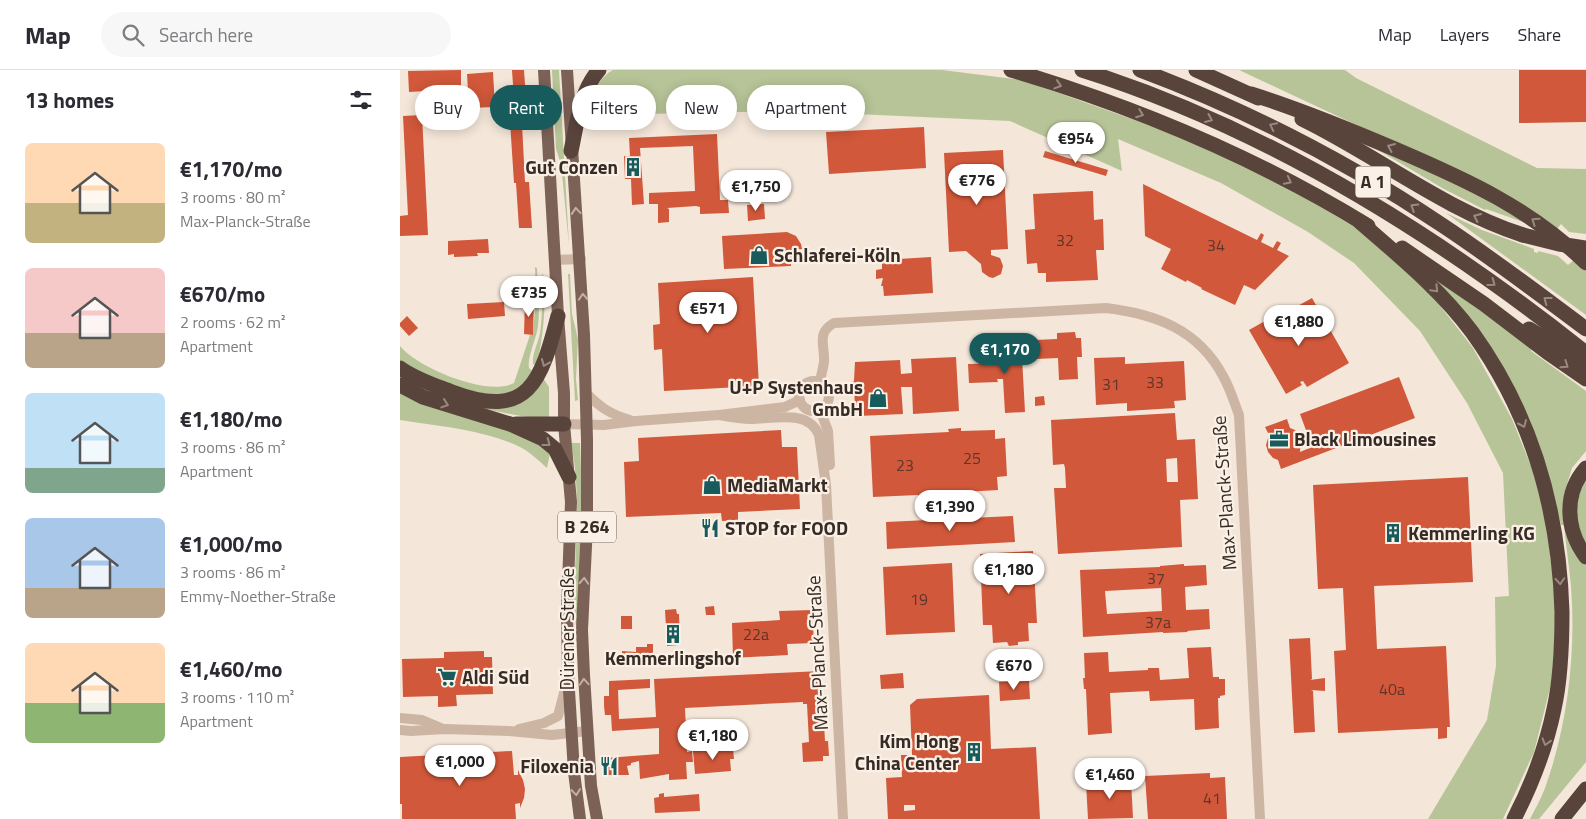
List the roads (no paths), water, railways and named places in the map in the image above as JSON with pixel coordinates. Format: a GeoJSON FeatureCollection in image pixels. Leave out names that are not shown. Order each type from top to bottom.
{"type":"FeatureCollection","features":[{"type":"Feature","properties":{"kind":"highway"},"geometry":{"type":"LineString","coordinates":[[571,151],[588,86],[600,70]]}},
{"type":"Feature","properties":{"kind":"highway"},"geometry":{"type":"LineString","coordinates":[[999,70],[1016,71],[1095,97],[1192,135],[1277,175],[1401,246],[1586,379]]}},
{"type":"Feature","properties":{"kind":"highway","name":"A 1"},"geometry":{"type":"LineString","coordinates":[[1082,70],[1197,114],[1262,144],[1334,181],[1432,241],[1586,353]]}},
{"type":"Feature","properties":{"kind":"highway","name":"A 1"},"geometry":{"type":"LineString","coordinates":[[1140,70],[1250,115],[1349,168],[1442,224],[1586,329]]}},
{"type":"Feature","properties":{"kind":"highway"},"geometry":{"type":"LineString","coordinates":[[1196,70],[1308,122],[1461,210],[1523,235],[1559,244],[1586,248]]}},
{"type":"Feature","properties":{"kind":"highway"},"geometry":{"type":"LineString","coordinates":[[1251,94],[1327,120],[1467,181],[1506,202],[1548,230],[1586,263]]}},
{"type":"Feature","properties":{"kind":"highway"},"geometry":{"type":"LineString","coordinates":[[1359,221],[1418,271],[1435,288],[1482,348],[1503,381],[1523,423],[1550,506],[1556,537],[1561,594],[1562,643],[1558,686],[1551,724],[1541,757],[1514,819]]}},
{"type":"Feature","properties":{"kind":"highway"},"geometry":{"type":"LineString","coordinates":[[1484,304],[1548,339],[1586,363]]}},
{"type":"Feature","properties":{"kind":"highway"},"geometry":{"type":"LineString","coordinates":[[400,368],[424,381],[463,396],[487,402],[506,401],[530,388],[540,372],[548,356],[558,316]]}},
{"type":"Feature","properties":{"kind":"highway"},"geometry":{"type":"LineString","coordinates":[[400,385],[423,397],[510,424],[543,439],[554,449],[569,477]]}},
{"type":"Feature","properties":{"kind":"highway"},"geometry":{"type":"LineString","coordinates":[[510,424],[564,424]]}},
{"type":"Feature","properties":{"kind":"highway"},"geometry":{"type":"LineString","coordinates":[[1586,468],[1575,485],[1570,511],[1571,528],[1575,539],[1586,557]]}},
{"type":"Feature","properties":{"kind":"highway"},"geometry":{"type":"LineString","coordinates":[[1562,819],[1586,789]]}},
{"type":"Feature","properties":{"kind":"main road","name":"Dürener Straße"},"geometry":{"type":"LineString","coordinates":[[544,70],[554,260],[564,393],[564,424],[572,502],[567,611],[568,674],[574,772],[580,819]]}},
{"type":"Feature","properties":{"kind":"main road","name":"Dürener Straße"},"geometry":{"type":"LineString","coordinates":[[567,70],[571,151],[581,259],[586,393],[587,525],[582,630],[591,786],[597,819]]}},
{"type":"Feature","properties":{"kind":"street"},"geometry":{"type":"LineString","coordinates":[[554,260],[581,259]]}},
{"type":"Feature","properties":{"kind":"street","name":"Max-Planck-Straße"},"geometry":{"type":"LineString","coordinates":[[826,485],[830,470],[828,431],[820,410],[826,406],[829,396],[827,387],[820,382],[824,361],[823,334],[827,327],[834,322],[1106,308],[1134,312],[1159,320],[1191,337],[1208,354],[1224,376],[1239,415],[1260,819]]}},
{"type":"Feature","properties":{"kind":"street"},"geometry":{"type":"LineString","coordinates":[[820,382],[812,381],[804,385],[800,391],[800,400],[804,407],[808,410],[820,410]]}},
{"type":"Feature","properties":{"kind":"street","name":"Max-Planck-Straße"},"geometry":{"type":"LineString","coordinates":[[586,393],[602,409],[616,416],[636,421]]}},
{"type":"Feature","properties":{"kind":"street","name":"Max-Planck-Straße"},"geometry":{"type":"LineString","coordinates":[[564,424],[604,425],[719,415],[785,407],[800,400]]}},
{"type":"Feature","properties":{"kind":"street","name":"Max-Planck-Straße"},"geometry":{"type":"LineString","coordinates":[[719,415],[748,419],[792,417],[810,422],[816,428],[819,435],[826,485],[843,819]]}},
{"type":"Feature","properties":{"kind":"street"},"geometry":{"type":"LineString","coordinates":[[509,731],[544,724],[558,716],[568,674]]}},
{"type":"Feature","properties":{"kind":"street"},"geometry":{"type":"LineString","coordinates":[[400,718],[422,720],[445,729]]}},
{"type":"Feature","properties":{"kind":"street"},"geometry":{"type":"LineString","coordinates":[[400,730],[509,731],[552,735],[587,731]]}},
{"type":"Feature","properties":{"kind":"place","name":"Gut Conzen"},"geometry":{"type":"Point","coordinates":[633,167]}},
{"type":"Feature","properties":{"kind":"place","name":"Schlaferei-Köln"},"geometry":{"type":"Point","coordinates":[759,255]}},
{"type":"Feature","properties":{"kind":"place","name":"U+P Systenhaus GmbH"},"geometry":{"type":"Point","coordinates":[878,398]}},
{"type":"Feature","properties":{"kind":"place","name":"Black Limousines"},"geometry":{"type":"Point","coordinates":[1279,439]}},
{"type":"Feature","properties":{"kind":"place","name":"MediaMarkt"},"geometry":{"type":"Point","coordinates":[712,485]}},
{"type":"Feature","properties":{"kind":"place","name":"STOP for FOOD"},"geometry":{"type":"Point","coordinates":[710,528]}},
{"type":"Feature","properties":{"kind":"place","name":"Kemmerling KG"},"geometry":{"type":"Point","coordinates":[1393,533]}},
{"type":"Feature","properties":{"kind":"place","name":"Kemmerlingshof"},"geometry":{"type":"Point","coordinates":[673,634]}},
{"type":"Feature","properties":{"kind":"place","name":"Aldi Süd"},"geometry":{"type":"Point","coordinates":[447,677]}},
{"type":"Feature","properties":{"kind":"place","name":"Kim Hong China Center"},"geometry":{"type":"Point","coordinates":[974,752]}},
{"type":"Feature","properties":{"kind":"place","name":"Filoxenia"},"geometry":{"type":"Point","coordinates":[609,766]}}]}
